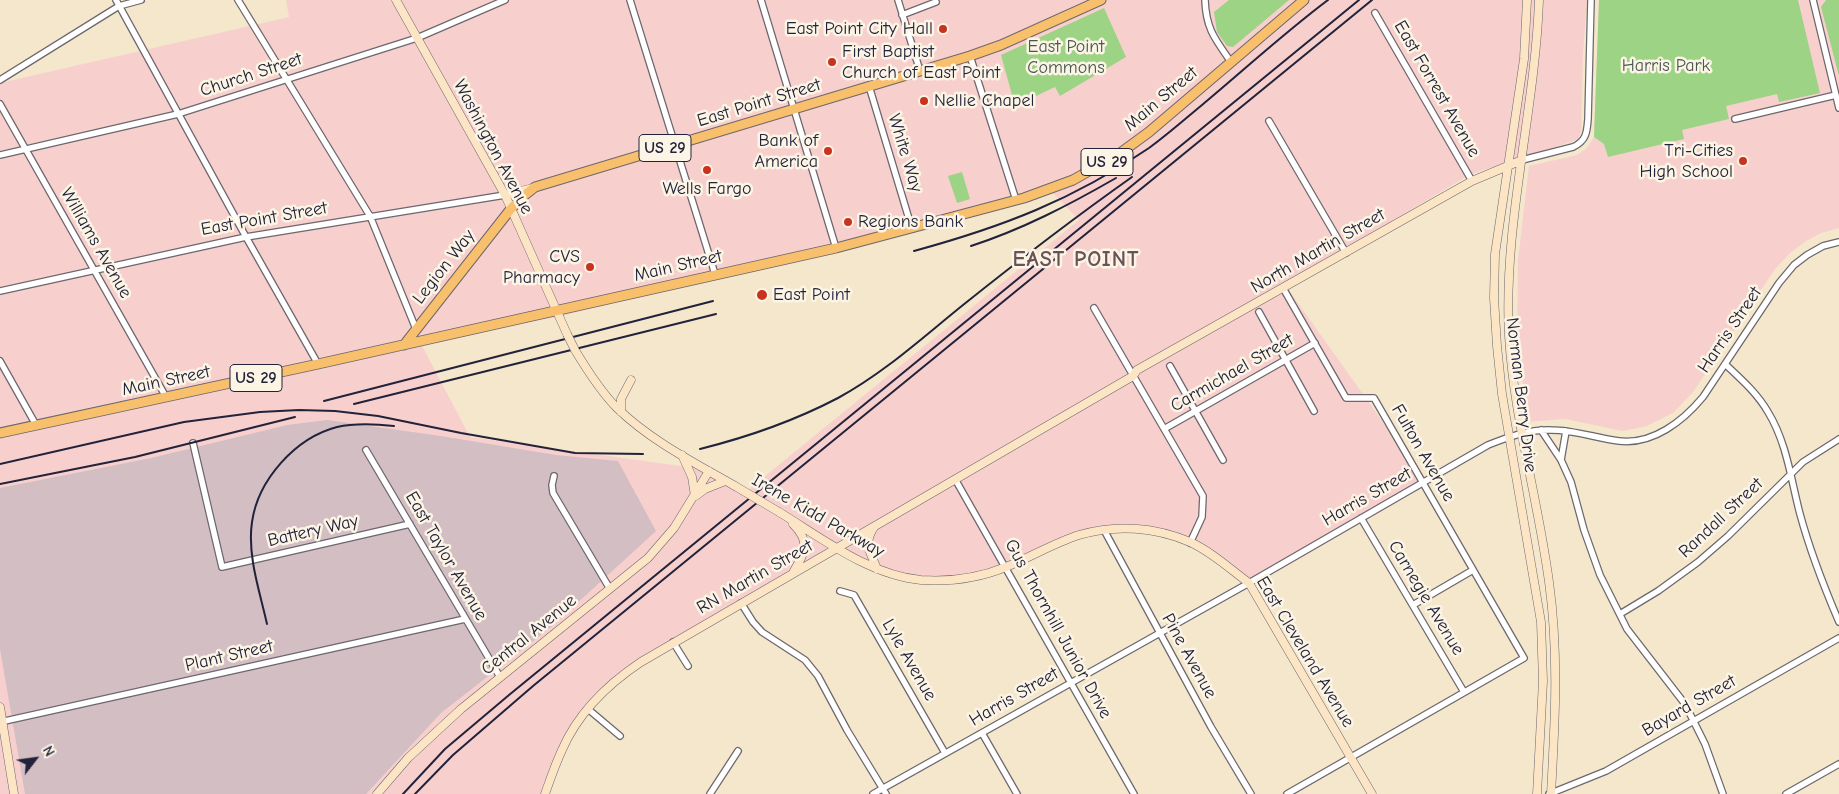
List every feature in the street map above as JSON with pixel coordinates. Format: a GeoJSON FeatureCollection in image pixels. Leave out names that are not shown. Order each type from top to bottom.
{"type":"FeatureCollection","features":[{"type":"Feature","properties":{"kind":"main road","name":"Washington Avenue"},"geometry":{"type":"LineString","coordinates":[[396,0],[505,195],[556,311]]}},
{"type":"Feature","properties":{"kind":"main road","name":"East Point Street"},"geometry":{"type":"LineString","coordinates":[[505,195],[970,56],[1001,45],[1101,0]]}},
{"type":"Feature","properties":{"kind":"main road","name":"Main Street"},"geometry":{"type":"LineString","coordinates":[[0,433],[836,248],[1016,200],[1073,180],[1119,154],[1149,132],[1304,0]]}},
{"type":"Feature","properties":{"kind":"main road","name":"Norman Berry Drive"},"geometry":{"type":"LineString","coordinates":[[1527,0],[1524,59],[1494,275],[1496,346],[1541,622],[1543,681],[1537,794]]}},
{"type":"Feature","properties":{"kind":"main road","name":"Norman Berry Drive"},"geometry":{"type":"LineString","coordinates":[[1539,0],[1534,70],[1511,240],[1508,302],[1512,366],[1522,434],[1549,581],[1556,645],[1556,698],[1550,794]]}},
{"type":"Feature","properties":{"kind":"main road","name":"North Martin Street"},"geometry":{"type":"LineString","coordinates":[[1133,376],[1138,370],[1472,181],[1522,160]]}},
{"type":"Feature","properties":{"kind":"main road","name":"East Point Street"},"geometry":{"type":"LineString","coordinates":[[510,210],[535,187]]}},
{"type":"Feature","properties":{"kind":"main road","name":"Legion Way"},"geometry":{"type":"LineString","coordinates":[[404,345],[510,210]]}},
{"type":"Feature","properties":{"kind":"main road","name":"Irene Kidd Parkway"},"geometry":{"type":"LineString","coordinates":[[556,311],[575,350],[600,387],[621,412],[655,439],[836,547],[877,569],[919,580],[943,581],[963,579],[1007,567],[1065,540],[1081,535],[1131,527],[1168,534],[1190,542]]}},
{"type":"Feature","properties":{"kind":"main road","name":"RN Martin Street"},"geometry":{"type":"LineString","coordinates":[[544,794],[562,749],[573,730],[588,709],[623,674],[673,642],[1133,376]]}},
{"type":"Feature","properties":{"kind":"main road"},"geometry":{"type":"LineString","coordinates":[[621,412],[621,400],[631,380]]}},
{"type":"Feature","properties":{"kind":"main road"},"geometry":{"type":"LineString","coordinates":[[682,455],[692,477],[695,496]]}},
{"type":"Feature","properties":{"kind":"main road","name":"Central Avenue"},"geometry":{"type":"LineString","coordinates":[[377,794],[408,758],[436,731],[648,558],[664,541],[695,496],[709,471]]}},
{"type":"Feature","properties":{"kind":"main road","name":"Central Avenue"},"geometry":{"type":"LineString","coordinates":[[695,496],[725,480]]}},
{"type":"Feature","properties":{"kind":"main road"},"geometry":{"type":"LineString","coordinates":[[782,514],[801,532],[804,542],[803,556],[794,572]]}},
{"type":"Feature","properties":{"kind":"main road"},"geometry":{"type":"LineString","coordinates":[[876,524],[868,538],[869,550],[877,569]]}},
{"type":"Feature","properties":{"kind":"main road","name":"East Cleveland Avenue"},"geometry":{"type":"LineString","coordinates":[[1190,542],[1220,560],[1249,583],[1372,794]]}},
{"type":"Feature","properties":{"kind":"main road"},"geometry":{"type":"LineString","coordinates":[[0,707],[14,794]]}},
{"type":"Feature","properties":{"kind":"street"},"geometry":{"type":"LineString","coordinates":[[0,80],[118,3],[140,0]]}},
{"type":"Feature","properties":{"kind":"street"},"geometry":{"type":"LineString","coordinates":[[238,0],[370,216],[416,329]]}},
{"type":"Feature","properties":{"kind":"street","name":"Church Street"},"geometry":{"type":"LineString","coordinates":[[0,155],[178,114],[417,38],[505,0]]}},
{"type":"Feature","properties":{"kind":"street"},"geometry":{"type":"LineString","coordinates":[[630,0],[715,274]]}},
{"type":"Feature","properties":{"kind":"street"},"geometry":{"type":"LineString","coordinates":[[761,0],[836,248]]}},
{"type":"Feature","properties":{"kind":"street"},"geometry":{"type":"LineString","coordinates":[[898,0],[920,71]]}},
{"type":"Feature","properties":{"kind":"street"},"geometry":{"type":"LineString","coordinates":[[1204,0],[1207,22],[1212,34],[1231,62]]}},
{"type":"Feature","properties":{"kind":"street"},"geometry":{"type":"LineString","coordinates":[[1522,160],[1573,147],[1580,144],[1585,138],[1588,119],[1591,0]]}},
{"type":"Feature","properties":{"kind":"street"},"geometry":{"type":"LineString","coordinates":[[1813,0],[1839,108]]}},
{"type":"Feature","properties":{"kind":"street"},"geometry":{"type":"LineString","coordinates":[[902,15],[936,2]]}},
{"type":"Feature","properties":{"kind":"street"},"geometry":{"type":"LineString","coordinates":[[118,3],[318,364]]}},
{"type":"Feature","properties":{"kind":"street","name":"East Forrest Avenue"},"geometry":{"type":"LineString","coordinates":[[1375,13],[1472,181]]}},
{"type":"Feature","properties":{"kind":"street"},"geometry":{"type":"LineString","coordinates":[[970,56],[1016,200]]}},
{"type":"Feature","properties":{"kind":"street","name":"White Way"},"geometry":{"type":"LineString","coordinates":[[869,86],[912,229]]}},
{"type":"Feature","properties":{"kind":"street"},"geometry":{"type":"LineString","coordinates":[[1735,119],[1836,95]]}},
{"type":"Feature","properties":{"kind":"street","name":"Williams Avenue"},"geometry":{"type":"LineString","coordinates":[[0,104],[166,397]]}},
{"type":"Feature","properties":{"kind":"street"},"geometry":{"type":"LineString","coordinates":[[1269,121],[1346,253]]}},
{"type":"Feature","properties":{"kind":"street","name":"East Point Street"},"geometry":{"type":"LineString","coordinates":[[0,291],[246,237],[505,195]]}},
{"type":"Feature","properties":{"kind":"street","name":"Harris Street"},"geometry":{"type":"LineString","coordinates":[[873,794],[884,791],[945,753],[1249,583],[1488,445],[1510,436],[1541,430],[1566,430],[1620,441],[1638,440],[1658,433],[1677,423],[1691,412],[1703,397],[1779,283],[1794,265],[1823,246],[1839,242]]}},
{"type":"Feature","properties":{"kind":"street","name":"Fulton Avenue"},"geometry":{"type":"LineString","coordinates":[[1283,288],[1346,398],[1374,398],[1524,658],[1464,692]]}},
{"type":"Feature","properties":{"kind":"street"},"geometry":{"type":"LineString","coordinates":[[1094,308],[1203,496],[1202,517],[1190,542]]}},
{"type":"Feature","properties":{"kind":"street"},"geometry":{"type":"LineString","coordinates":[[1259,312],[1314,410]]}},
{"type":"Feature","properties":{"kind":"street","name":"Carmichael Street"},"geometry":{"type":"LineString","coordinates":[[1164,429],[1315,343]]}},
{"type":"Feature","properties":{"kind":"street"},"geometry":{"type":"LineString","coordinates":[[0,361],[36,425]]}},
{"type":"Feature","properties":{"kind":"street"},"geometry":{"type":"LineString","coordinates":[[1725,364],[1748,386],[1768,413],[1785,450],[1813,554],[1839,622]]}},
{"type":"Feature","properties":{"kind":"street"},"geometry":{"type":"LineString","coordinates":[[1170,366],[1223,460]]}},
{"type":"Feature","properties":{"kind":"street"},"geometry":{"type":"LineString","coordinates":[[1541,430],[1561,460],[1571,482],[1584,530],[1600,575],[1627,629],[1676,691],[1694,721],[1705,744],[1723,794]]}},
{"type":"Feature","properties":{"kind":"street"},"geometry":{"type":"LineString","coordinates":[[1561,460],[1566,430]]}},
{"type":"Feature","properties":{"kind":"street","name":"Randall Street"},"geometry":{"type":"LineString","coordinates":[[1620,614],[1658,591],[1698,562],[1728,536],[1790,473],[1817,451],[1839,439]]}},
{"type":"Feature","properties":{"kind":"street","name":"Battery Way"},"geometry":{"type":"LineString","coordinates":[[193,443],[222,567],[410,524]]}},
{"type":"Feature","properties":{"kind":"street","name":"East Taylor Avenue"},"geometry":{"type":"LineString","coordinates":[[366,450],[500,677]]}},
{"type":"Feature","properties":{"kind":"street"},"geometry":{"type":"LineString","coordinates":[[554,476],[552,485],[554,493],[610,589]]}},
{"type":"Feature","properties":{"kind":"street","name":"Gus Thornhill Junior Drive"},"geometry":{"type":"LineString","coordinates":[[955,479],[1007,567],[1134,794]]}},
{"type":"Feature","properties":{"kind":"street","name":"Carnegie Avenue"},"geometry":{"type":"LineString","coordinates":[[1361,518],[1464,692]]}},
{"type":"Feature","properties":{"kind":"street","name":"Pine Avenue"},"geometry":{"type":"LineString","coordinates":[[1104,530],[1159,632],[1251,794]]}},
{"type":"Feature","properties":{"kind":"street"},"geometry":{"type":"LineString","coordinates":[[1412,605],[1473,570]]}},
{"type":"Feature","properties":{"kind":"street","name":"Lyle Avenue"},"geometry":{"type":"LineString","coordinates":[[840,590],[854,595],[945,753]]}},
{"type":"Feature","properties":{"kind":"street"},"geometry":{"type":"LineString","coordinates":[[741,603],[762,632],[805,660],[818,676],[847,730],[884,791]]}},
{"type":"Feature","properties":{"kind":"street","name":"Plant Street"},"geometry":{"type":"LineString","coordinates":[[1,722],[465,619]]}},
{"type":"Feature","properties":{"kind":"street","name":"Bayard Street"},"geometry":{"type":"LineString","coordinates":[[1550,794],[1606,771],[1839,638]]}},
{"type":"Feature","properties":{"kind":"street"},"geometry":{"type":"LineString","coordinates":[[673,642],[688,666]]}},
{"type":"Feature","properties":{"kind":"street"},"geometry":{"type":"LineString","coordinates":[[1287,794],[1464,692]]}},
{"type":"Feature","properties":{"kind":"street"},"geometry":{"type":"LineString","coordinates":[[588,709],[620,736]]}},
{"type":"Feature","properties":{"kind":"street"},"geometry":{"type":"LineString","coordinates":[[982,733],[1017,794]]}},
{"type":"Feature","properties":{"kind":"street"},"geometry":{"type":"LineString","coordinates":[[712,793],[738,751]]}},
{"type":"Feature","properties":{"kind":"street"},"geometry":{"type":"LineString","coordinates":[[1786,794],[1839,764]]}},
{"type":"Feature","properties":{"kind":"shaded area"},"geometry":{"type":"Polygon","coordinates":[[[286,0],[1587,0],[1583,54],[1581,132],[1578,139],[1471,174],[1400,216],[1308,278],[1288,289],[1425,481],[1252,581],[1174,537],[1113,530],[1064,537],[1007,566],[953,581],[892,575],[837,544],[719,612],[631,669],[604,694],[570,735],[543,794],[0,794],[0,83],[289,17],[286,0]],[[1053,193],[868,237],[558,317],[419,340],[470,437],[710,470],[748,490],[1079,220],[1053,193]]]}},
{"type":"Feature","properties":{"kind":"shaded area"},"geometry":{"type":"Polygon","coordinates":[[[1599,0],[1839,0],[1839,228],[1821,233],[1806,241],[1790,253],[1775,269],[1693,392],[1673,413],[1647,426],[1623,431],[1565,419],[1528,422],[1517,342],[1518,260],[1529,166],[1577,155],[1587,148],[1594,137],[1599,0]]]}},
{"type":"Feature","properties":{"kind":"shaded area"},"geometry":{"type":"Polygon","coordinates":[[[327,420],[556,455],[618,461],[656,531],[551,627],[441,713],[366,794],[25,794],[0,649],[0,488],[151,458],[287,425],[327,420]]]}},
{"type":"Feature","properties":{"kind":"green space"},"geometry":{"type":"Polygon","coordinates":[[[1229,0],[1289,0],[1233,47],[1227,46],[1217,32],[1214,12],[1229,0]]]}},
{"type":"Feature","properties":{"kind":"green space","name":"Harris Park"},"geometry":{"type":"Polygon","coordinates":[[[1599,0],[1798,0],[1820,93],[1779,102],[1777,94],[1726,106],[1729,119],[1682,130],[1684,139],[1608,157],[1604,144],[1594,137],[1599,0]]]}},
{"type":"Feature","properties":{"kind":"green space"},"geometry":{"type":"Polygon","coordinates":[[[1826,0],[1839,0],[1839,76],[1821,7],[1826,0]]]}},
{"type":"Feature","properties":{"kind":"green space","name":"East Point Commons"},"geometry":{"type":"Polygon","coordinates":[[[1104,8],[1126,57],[1060,96],[1055,87],[1015,106],[1001,55],[1104,8]]]}},
{"type":"Feature","properties":{"kind":"green space"},"geometry":{"type":"Polygon","coordinates":[[[962,172],[970,199],[957,203],[948,176],[962,172]]]}},
{"type":"Feature","properties":{"kind":"railway"},"geometry":{"type":"LineString","coordinates":[[914,251],[1007,222],[1093,183],[1162,138],[1328,0]]}},
{"type":"Feature","properties":{"kind":"railway"},"geometry":{"type":"LineString","coordinates":[[403,794],[445,749],[509,695],[1359,0]]}},
{"type":"Feature","properties":{"kind":"railway"},"geometry":{"type":"LineString","coordinates":[[415,794],[453,755],[533,686],[1372,0]]}},
{"type":"Feature","properties":{"kind":"railway"},"geometry":{"type":"LineString","coordinates":[[700,449],[753,434],[788,421],[838,398],[871,378],[1025,256],[1132,177]]}},
{"type":"Feature","properties":{"kind":"railway"},"geometry":{"type":"LineString","coordinates":[[971,246],[1045,216],[1116,178]]}},
{"type":"Feature","properties":{"kind":"railway"},"geometry":{"type":"LineString","coordinates":[[324,401],[713,301]]}},
{"type":"Feature","properties":{"kind":"railway"},"geometry":{"type":"LineString","coordinates":[[354,404],[716,314]]}},
{"type":"Feature","properties":{"kind":"railway"},"geometry":{"type":"LineString","coordinates":[[0,464],[184,422],[260,412],[299,410],[335,411],[378,416],[575,453],[643,454]]}},
{"type":"Feature","properties":{"kind":"railway"},"geometry":{"type":"LineString","coordinates":[[0,484],[135,457],[295,417]]}},
{"type":"Feature","properties":{"kind":"railway"},"geometry":{"type":"LineString","coordinates":[[267,624],[255,574],[251,535],[256,506],[270,476],[293,451],[322,433],[337,427],[351,425],[394,426]]}},
{"type":"Feature","properties":{"kind":"place","name":"East Point City Hall"},"geometry":{"type":"Point","coordinates":[943,29]}},
{"type":"Feature","properties":{"kind":"place","name":"First Baptist Church of East Point"},"geometry":{"type":"Point","coordinates":[832,62]}},
{"type":"Feature","properties":{"kind":"place","name":"Nellie Chapel"},"geometry":{"type":"Point","coordinates":[924,101]}},
{"type":"Feature","properties":{"kind":"place","name":"Bank of America"},"geometry":{"type":"Point","coordinates":[828,151]}},
{"type":"Feature","properties":{"kind":"place","name":"Tri-Cities High School"},"geometry":{"type":"Point","coordinates":[1743,161]}},
{"type":"Feature","properties":{"kind":"place","name":"Wells Fargo"},"geometry":{"type":"Point","coordinates":[707,170]}},
{"type":"Feature","properties":{"kind":"place","name":"Regions Bank"},"geometry":{"type":"Point","coordinates":[848,222]}},
{"type":"Feature","properties":{"kind":"place","name":"CVS Pharmacy"},"geometry":{"type":"Point","coordinates":[590,267]}},
{"type":"Feature","properties":{"kind":"place","name":"East Point"},"geometry":{"type":"Point","coordinates":[762,295]}},
{"type":"Feature","properties":{"kind":"district","name":"EAST POINT"},"geometry":{"type":"Point","coordinates":[1076,260]}}]}
